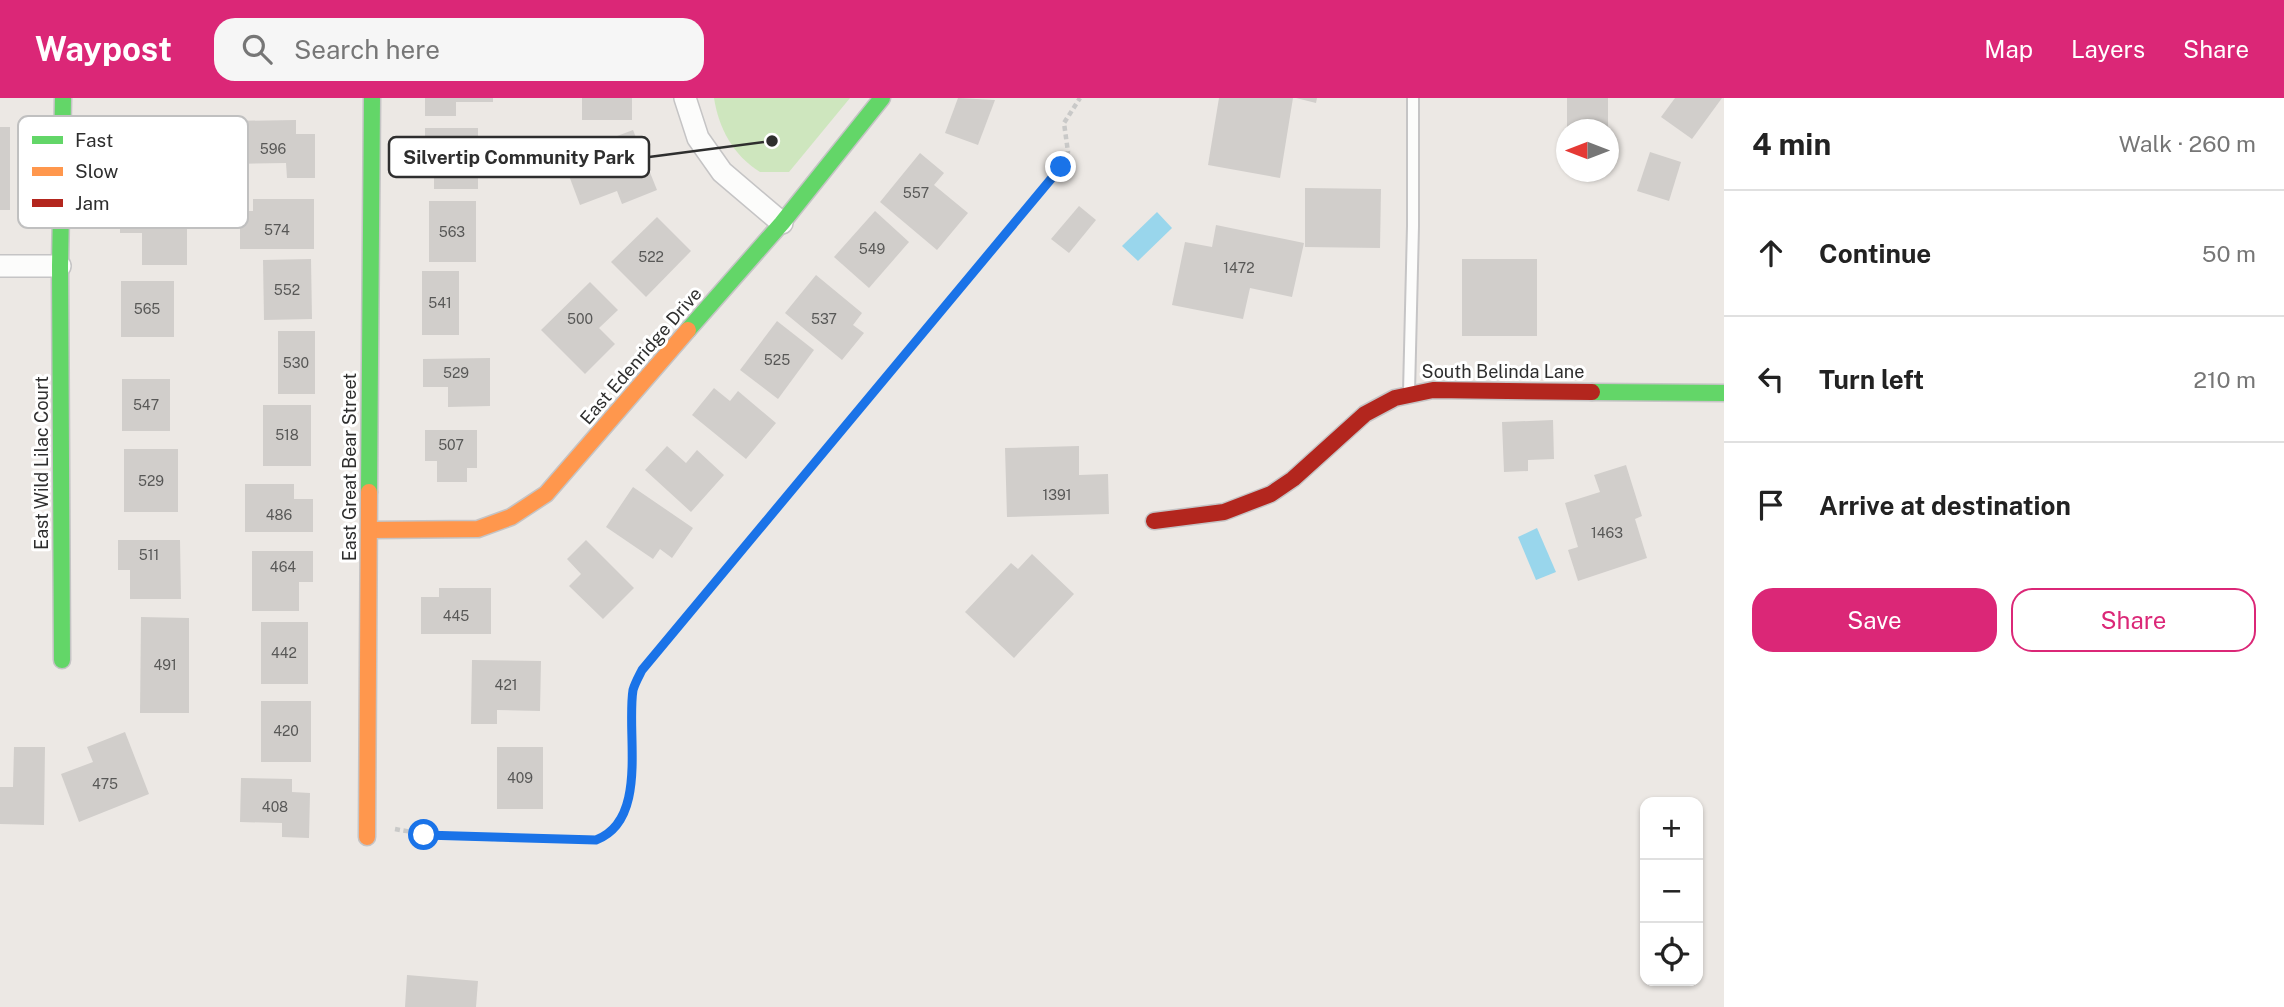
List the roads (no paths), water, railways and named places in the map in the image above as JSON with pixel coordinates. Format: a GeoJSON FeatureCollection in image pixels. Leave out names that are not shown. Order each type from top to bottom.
{"type":"FeatureCollection","features":[{"type":"Feature","properties":{"kind":"street","name":"East Wild Lilac Court"},"geometry":{"type":"LineString","coordinates":[[63,98],[63,116]]}},
{"type":"Feature","properties":{"kind":"street","name":"East Great Bear Street"},"geometry":{"type":"LineString","coordinates":[[367,836],[372,98]]}},
{"type":"Feature","properties":{"kind":"street"},"geometry":{"type":"LineString","coordinates":[[685,98],[698,138],[722,172],[782,223]]}},
{"type":"Feature","properties":{"kind":"street","name":"East Edenridge Drive"},"geometry":{"type":"LineString","coordinates":[[369,530],[478,529],[511,517],[546,494],[782,223],[882,98]]}},
{"type":"Feature","properties":{"kind":"street","name":"East Wild Lilac Court"},"geometry":{"type":"LineString","coordinates":[[61,228],[62,660]]}},
{"type":"Feature","properties":{"kind":"street"},"geometry":{"type":"LineString","coordinates":[[0,266],[60,266]]}},
{"type":"Feature","properties":{"kind":"street","name":"South Belinda Lane"},"geometry":{"type":"LineString","coordinates":[[1154,521],[1209,517],[1248,505],[1289,483],[1368,410],[1409,392],[1724,393]]}},
{"type":"Feature","properties":{"kind":"lane"},"geometry":{"type":"LineString","coordinates":[[1409,392],[1413,98]]}},
{"type":"Feature","properties":{"kind":"water"},"geometry":{"type":"Polygon","coordinates":[[[1157,212],[1172,228],[1138,261],[1122,246],[1157,212]]]}},
{"type":"Feature","properties":{"kind":"water"},"geometry":{"type":"Polygon","coordinates":[[[1537,528],[1556,572],[1536,580],[1518,537],[1537,528]]]}},
{"type":"Feature","properties":{"kind":"place","name":"Silvertip Community Park"},"geometry":{"type":"Point","coordinates":[772,141]}}]}
